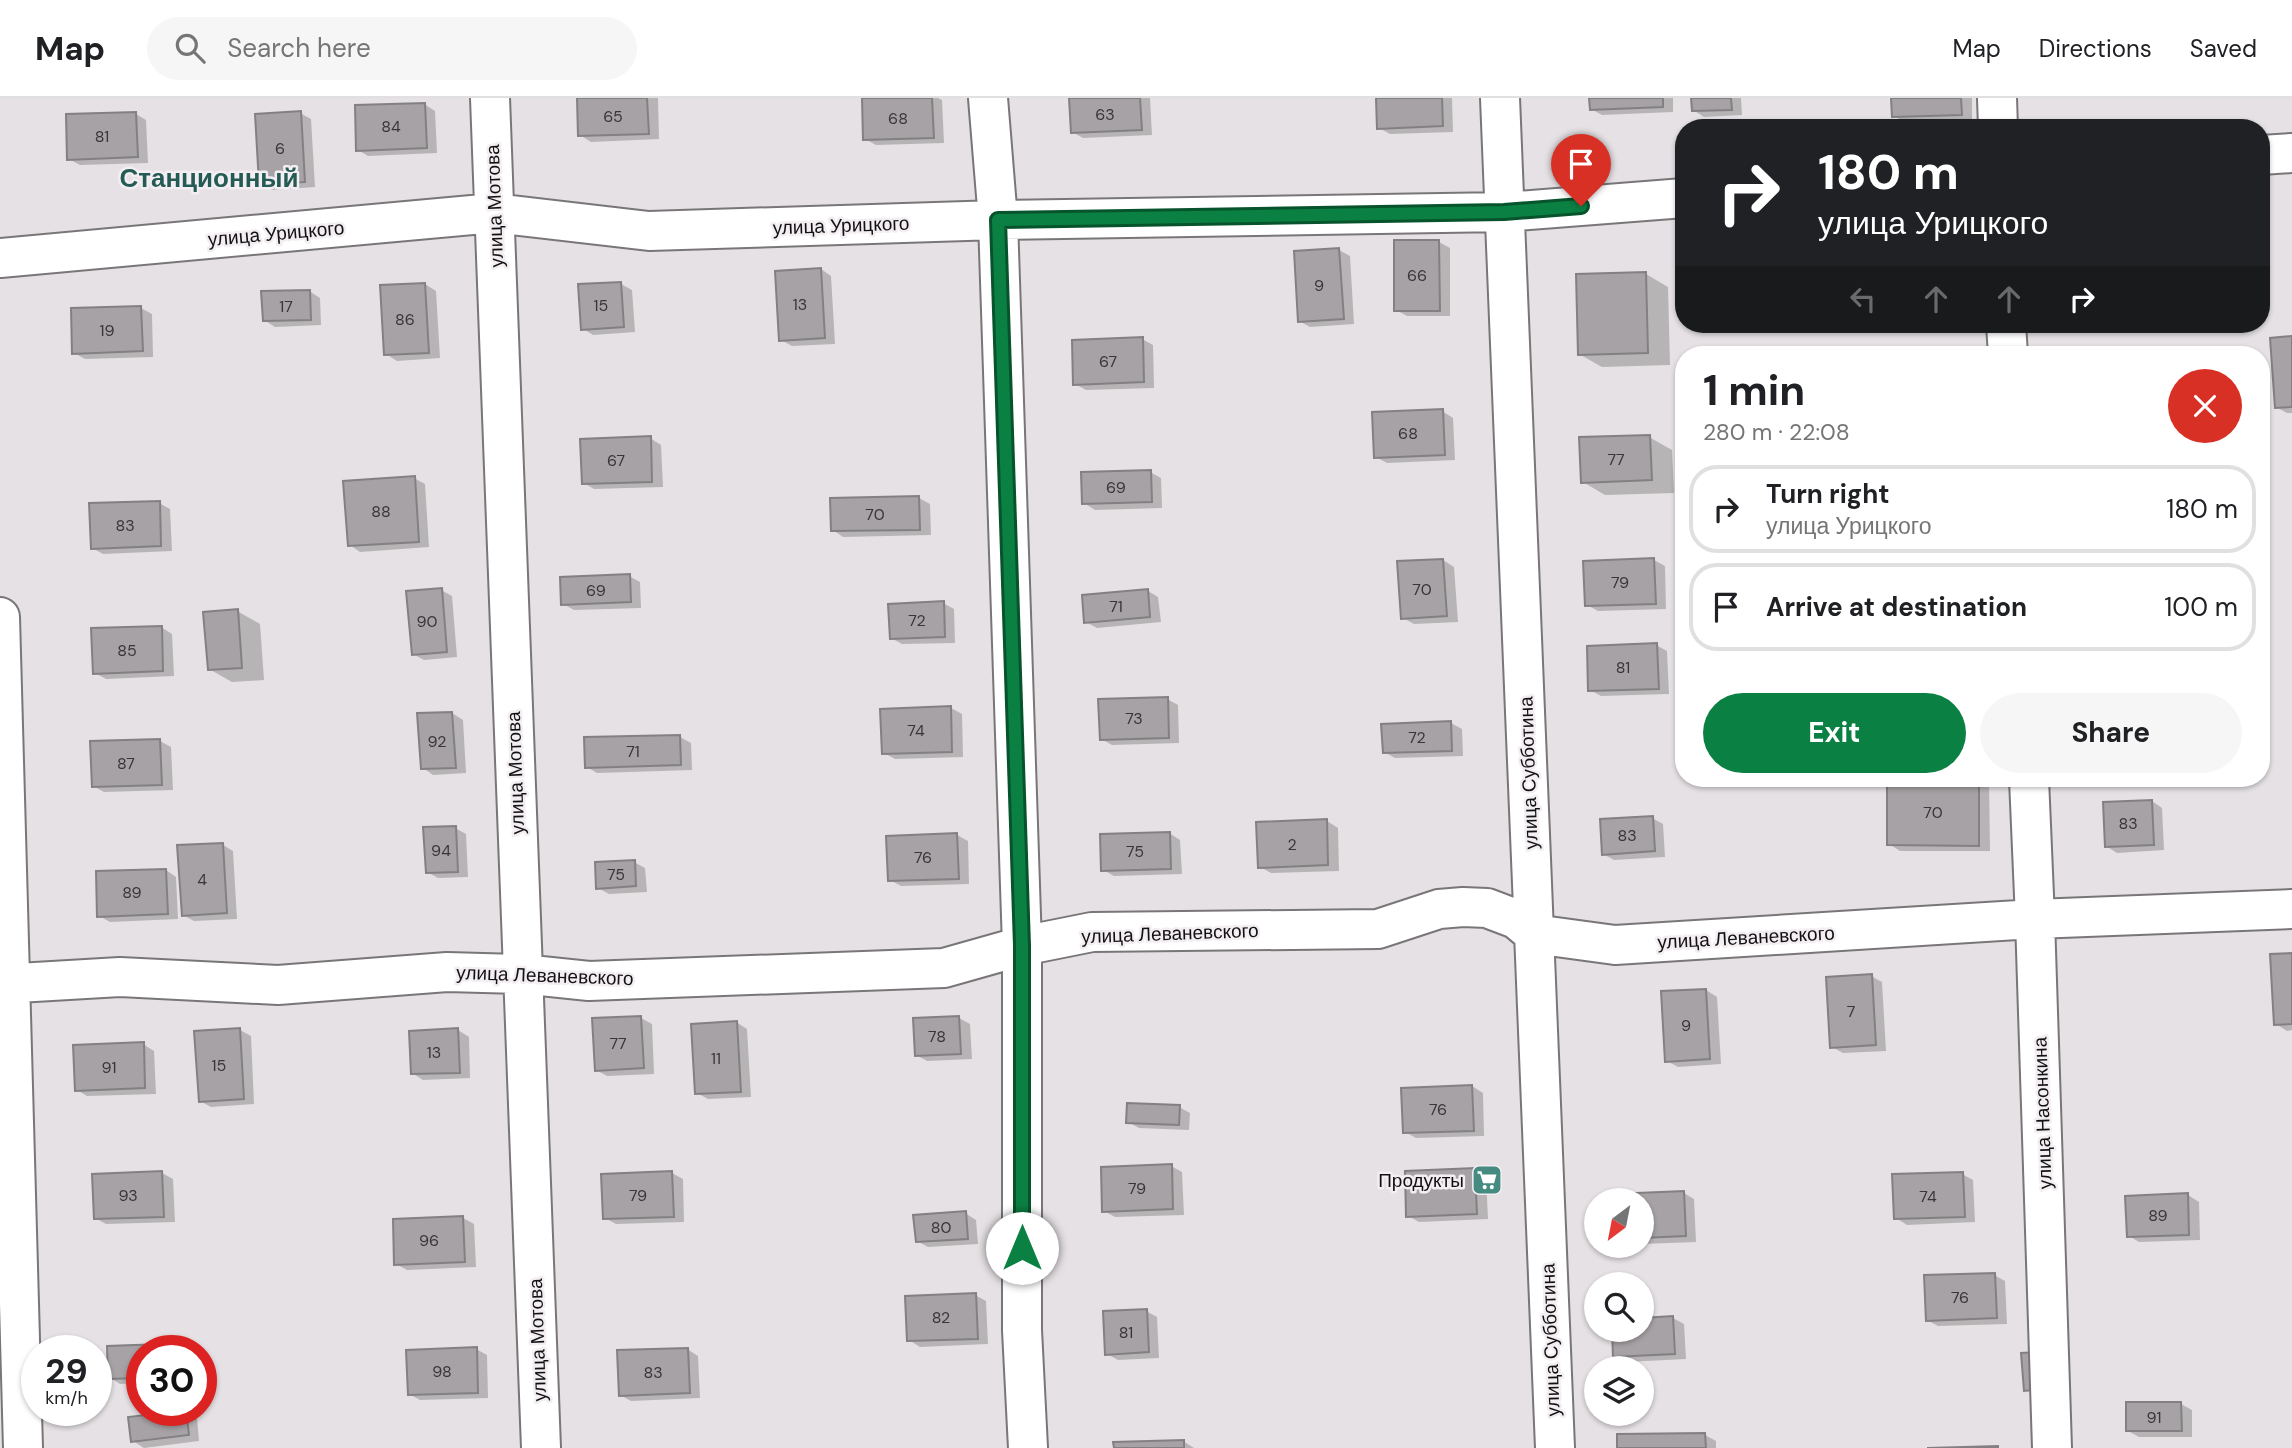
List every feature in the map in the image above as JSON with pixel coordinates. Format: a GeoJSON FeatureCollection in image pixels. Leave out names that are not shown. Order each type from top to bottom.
{"type":"FeatureCollection","features":[{"type":"Feature","properties":{"kind":"street","name":"улица Мотова"},"geometry":{"type":"LineString","coordinates":[[491,98],[541,1448]]}},
{"type":"Feature","properties":{"kind":"street"},"geometry":{"type":"LineString","coordinates":[[988,98],[998,220],[1022,946],[1022,1330],[1028,1448]]}},
{"type":"Feature","properties":{"kind":"street","name":"улица Субботина"},"geometry":{"type":"LineString","coordinates":[[1500,98],[1555,1448]]}},
{"type":"Feature","properties":{"kind":"street"},"geometry":{"type":"LineString","coordinates":[[1997,98],[1998,119]]}},
{"type":"Feature","properties":{"kind":"street"},"geometry":{"type":"LineString","coordinates":[[2270,154],[2292,153]]}},
{"type":"Feature","properties":{"kind":"street","name":"улица Урицкого"},"geometry":{"type":"LineString","coordinates":[[0,258],[494,214],[649,231],[998,220],[1504,212],[1675,199]]}},
{"type":"Feature","properties":{"kind":"street"},"geometry":{"type":"LineString","coordinates":[[0,617],[6,983],[23,1448]]}},
{"type":"Feature","properties":{"kind":"street","name":"улица Насонкина"},"geometry":{"type":"LineString","coordinates":[[2029,787],[2052,1448]]}},
{"type":"Feature","properties":{"kind":"street","name":"улица Леваневского"},"geometry":{"type":"LineString","coordinates":[[6,983],[120,976],[278,985],[447,972],[522,974],[589,981],[944,968],[1022,946],[1092,932],[1378,929],[1439,909],[1463,907],[1487,908],[1516,919],[1534,934],[1615,945],[2035,919],[2292,909]]}},
{"type":"Feature","properties":{"kind":"building"},"geometry":{"type":"Polygon","coordinates":[[[577,98],[647,98],[649,134],[578,136],[577,98]]]}},
{"type":"Feature","properties":{"kind":"building"},"geometry":{"type":"Polygon","coordinates":[[[862,98],[932,98],[934,138],[863,140],[862,98]]]}},
{"type":"Feature","properties":{"kind":"building"},"geometry":{"type":"Polygon","coordinates":[[[1069,98],[1140,98],[1142,130],[1071,133],[1069,98]]]}},
{"type":"Feature","properties":{"kind":"building"},"geometry":{"type":"Polygon","coordinates":[[[1376,98],[1442,98],[1443,126],[1377,129],[1376,98]]]}},
{"type":"Feature","properties":{"kind":"building"},"geometry":{"type":"Polygon","coordinates":[[[1589,98],[1663,98],[1663,107],[1590,110],[1589,98]]]}},
{"type":"Feature","properties":{"kind":"building"},"geometry":{"type":"Polygon","coordinates":[[[1691,98],[1731,98],[1732,110],[1692,111],[1691,98]]]}},
{"type":"Feature","properties":{"kind":"building"},"geometry":{"type":"Polygon","coordinates":[[[1891,98],[1961,98],[1962,115],[1892,117],[1891,98]]]}},
{"type":"Feature","properties":{"kind":"building"},"geometry":{"type":"Polygon","coordinates":[[[425,103],[427,148],[356,151],[355,105],[425,103]]]}},
{"type":"Feature","properties":{"kind":"building"},"geometry":{"type":"Polygon","coordinates":[[[301,111],[305,182],[259,184],[255,114],[301,111]]]}},
{"type":"Feature","properties":{"kind":"building"},"geometry":{"type":"Polygon","coordinates":[[[136,112],[138,157],[67,160],[66,114],[136,112]]]}},
{"type":"Feature","properties":{"kind":"building"},"geometry":{"type":"Polygon","coordinates":[[[1394,240],[1439,240],[1440,311],[1394,311],[1394,240]]]}},
{"type":"Feature","properties":{"kind":"building"},"geometry":{"type":"Polygon","coordinates":[[[1339,248],[1344,319],[1298,322],[1294,251],[1339,248]]]}},
{"type":"Feature","properties":{"kind":"building"},"geometry":{"type":"Polygon","coordinates":[[[821,268],[825,338],[779,341],[775,271],[821,268]]]}},
{"type":"Feature","properties":{"kind":"building"},"geometry":{"type":"Polygon","coordinates":[[[1646,272],[1648,353],[1578,355],[1576,274],[1646,272]]]}},
{"type":"Feature","properties":{"kind":"building"},"geometry":{"type":"Polygon","coordinates":[[[621,282],[624,327],[581,330],[578,284],[621,282]]]}},
{"type":"Feature","properties":{"kind":"building"},"geometry":{"type":"Polygon","coordinates":[[[425,283],[429,353],[384,355],[380,285],[425,283]]]}},
{"type":"Feature","properties":{"kind":"building"},"geometry":{"type":"Polygon","coordinates":[[[310,290],[311,320],[263,321],[261,291],[310,290]]]}},
{"type":"Feature","properties":{"kind":"building"},"geometry":{"type":"Polygon","coordinates":[[[141,306],[143,351],[72,354],[71,308],[141,306]]]}},
{"type":"Feature","properties":{"kind":"building"},"geometry":{"type":"Polygon","coordinates":[[[2292,336],[2292,407],[2275,408],[2270,338],[2292,336]]]}},
{"type":"Feature","properties":{"kind":"building"},"geometry":{"type":"Polygon","coordinates":[[[1143,337],[1144,382],[1073,385],[1072,340],[1143,337]]]}},
{"type":"Feature","properties":{"kind":"building"},"geometry":{"type":"Polygon","coordinates":[[[1443,409],[1445,455],[1374,458],[1372,412],[1443,409]]]}},
{"type":"Feature","properties":{"kind":"building"},"geometry":{"type":"Polygon","coordinates":[[[1650,435],[1652,480],[1581,483],[1579,437],[1650,435]]]}},
{"type":"Feature","properties":{"kind":"building"},"geometry":{"type":"Polygon","coordinates":[[[651,436],[652,482],[582,484],[580,439],[651,436]]]}},
{"type":"Feature","properties":{"kind":"building"},"geometry":{"type":"Polygon","coordinates":[[[1151,470],[1152,502],[1082,504],[1081,472],[1151,470]]]}},
{"type":"Feature","properties":{"kind":"building"},"geometry":{"type":"Polygon","coordinates":[[[415,476],[419,542],[348,546],[343,481],[415,476]]]}},
{"type":"Feature","properties":{"kind":"building"},"geometry":{"type":"Polygon","coordinates":[[[919,496],[920,530],[831,531],[830,498],[919,496]]]}},
{"type":"Feature","properties":{"kind":"building"},"geometry":{"type":"Polygon","coordinates":[[[160,501],[161,546],[91,549],[89,503],[160,501]]]}},
{"type":"Feature","properties":{"kind":"building"},"geometry":{"type":"Polygon","coordinates":[[[1654,558],[1656,604],[1585,606],[1583,561],[1654,558]]]}},
{"type":"Feature","properties":{"kind":"building"},"geometry":{"type":"Polygon","coordinates":[[[1443,559],[1447,616],[1401,619],[1397,561],[1443,559]]]}},
{"type":"Feature","properties":{"kind":"building"},"geometry":{"type":"Polygon","coordinates":[[[630,574],[631,602],[561,605],[560,577],[630,574]]]}},
{"type":"Feature","properties":{"kind":"building"},"geometry":{"type":"Polygon","coordinates":[[[442,588],[447,652],[412,655],[406,591],[442,588]]]}},
{"type":"Feature","properties":{"kind":"building"},"geometry":{"type":"Polygon","coordinates":[[[1148,589],[1150,617],[1084,623],[1082,595],[1148,589]]]}},
{"type":"Feature","properties":{"kind":"building"},"geometry":{"type":"Polygon","coordinates":[[[944,601],[945,637],[890,639],[888,604],[944,601]]]}},
{"type":"Feature","properties":{"kind":"building"},"geometry":{"type":"Polygon","coordinates":[[[238,609],[242,668],[208,670],[203,612],[238,609]]]}},
{"type":"Feature","properties":{"kind":"building"},"geometry":{"type":"Polygon","coordinates":[[[162,626],[163,671],[93,674],[91,628],[162,626]]]}},
{"type":"Feature","properties":{"kind":"building"},"geometry":{"type":"Polygon","coordinates":[[[1657,643],[1659,689],[1588,691],[1587,646],[1657,643]]]}},
{"type":"Feature","properties":{"kind":"building"},"geometry":{"type":"Polygon","coordinates":[[[1168,697],[1169,738],[1100,740],[1098,699],[1168,697]]]}},
{"type":"Feature","properties":{"kind":"building"},"geometry":{"type":"Polygon","coordinates":[[[951,706],[952,752],[882,754],[880,709],[951,706]]]}},
{"type":"Feature","properties":{"kind":"building"},"geometry":{"type":"Polygon","coordinates":[[[452,712],[456,768],[421,769],[417,713],[452,712]]]}},
{"type":"Feature","properties":{"kind":"building"},"geometry":{"type":"Polygon","coordinates":[[[1451,721],[1452,751],[1383,753],[1381,724],[1451,721]]]}},
{"type":"Feature","properties":{"kind":"building"},"geometry":{"type":"Polygon","coordinates":[[[680,735],[681,765],[585,768],[584,737],[680,735]]]}},
{"type":"Feature","properties":{"kind":"building"},"geometry":{"type":"Polygon","coordinates":[[[160,739],[162,785],[92,787],[90,741],[160,739]]]}},
{"type":"Feature","properties":{"kind":"building"},"geometry":{"type":"Polygon","coordinates":[[[1887,787],[1979,787],[1979,846],[1887,845],[1887,787]]]}},
{"type":"Feature","properties":{"kind":"building"},"geometry":{"type":"Polygon","coordinates":[[[2152,800],[2154,845],[2105,847],[2103,802],[2152,800]]]}},
{"type":"Feature","properties":{"kind":"building"},"geometry":{"type":"Polygon","coordinates":[[[1653,816],[1655,851],[1602,855],[1600,819],[1653,816]]]}},
{"type":"Feature","properties":{"kind":"building"},"geometry":{"type":"Polygon","coordinates":[[[1327,819],[1328,865],[1258,868],[1256,822],[1327,819]]]}},
{"type":"Feature","properties":{"kind":"building"},"geometry":{"type":"Polygon","coordinates":[[[456,826],[458,872],[426,873],[423,827],[456,826]]]}},
{"type":"Feature","properties":{"kind":"building"},"geometry":{"type":"Polygon","coordinates":[[[1170,832],[1171,869],[1101,871],[1100,834],[1170,832]]]}},
{"type":"Feature","properties":{"kind":"building"},"geometry":{"type":"Polygon","coordinates":[[[957,833],[959,879],[888,881],[886,836],[957,833]]]}},
{"type":"Feature","properties":{"kind":"building"},"geometry":{"type":"Polygon","coordinates":[[[223,843],[227,913],[182,916],[177,845],[223,843]]]}},
{"type":"Feature","properties":{"kind":"building"},"geometry":{"type":"Polygon","coordinates":[[[635,860],[636,886],[596,889],[595,862],[635,860]]]}},
{"type":"Feature","properties":{"kind":"building"},"geometry":{"type":"Polygon","coordinates":[[[166,869],[168,914],[97,917],[96,871],[166,869]]]}},
{"type":"Feature","properties":{"kind":"building"},"geometry":{"type":"Polygon","coordinates":[[[2292,953],[2292,1024],[2274,1025],[2270,954],[2292,953]]]}},
{"type":"Feature","properties":{"kind":"building"},"geometry":{"type":"Polygon","coordinates":[[[1872,974],[1876,1045],[1830,1048],[1826,977],[1872,974]]]}},
{"type":"Feature","properties":{"kind":"building"},"geometry":{"type":"Polygon","coordinates":[[[1706,989],[1710,1059],[1665,1062],[1661,991],[1706,989]]]}},
{"type":"Feature","properties":{"kind":"building"},"geometry":{"type":"Polygon","coordinates":[[[641,1016],[644,1068],[595,1071],[592,1018],[641,1016]]]}},
{"type":"Feature","properties":{"kind":"building"},"geometry":{"type":"Polygon","coordinates":[[[959,1016],[961,1054],[915,1056],[913,1018],[959,1016]]]}},
{"type":"Feature","properties":{"kind":"building"},"geometry":{"type":"Polygon","coordinates":[[[737,1021],[741,1092],[695,1094],[691,1024],[737,1021]]]}},
{"type":"Feature","properties":{"kind":"building"},"geometry":{"type":"Polygon","coordinates":[[[240,1028],[244,1099],[199,1102],[194,1031],[240,1028]]]}},
{"type":"Feature","properties":{"kind":"building"},"geometry":{"type":"Polygon","coordinates":[[[458,1028],[460,1073],[411,1074],[409,1031],[458,1028]]]}},
{"type":"Feature","properties":{"kind":"building"},"geometry":{"type":"Polygon","coordinates":[[[144,1042],[145,1088],[75,1091],[73,1045],[144,1042]]]}},
{"type":"Feature","properties":{"kind":"building"},"geometry":{"type":"Polygon","coordinates":[[[1472,1085],[1474,1131],[1403,1133],[1401,1088],[1472,1085]]]}},
{"type":"Feature","properties":{"kind":"building"},"geometry":{"type":"Polygon","coordinates":[[[1127,1103],[1180,1105],[1179,1125],[1126,1123],[1127,1103]]]}},
{"type":"Feature","properties":{"kind":"building"},"geometry":{"type":"Polygon","coordinates":[[[1172,1164],[1173,1209],[1102,1212],[1101,1167],[1172,1164]]]}},
{"type":"Feature","properties":{"kind":"building"},"geometry":{"type":"Polygon","coordinates":[[[1475,1168],[1477,1214],[1406,1217],[1405,1171],[1475,1168]]]}},
{"type":"Feature","properties":{"kind":"building"},"geometry":{"type":"Polygon","coordinates":[[[162,1171],[164,1217],[94,1219],[92,1174],[162,1171]]]}},
{"type":"Feature","properties":{"kind":"building"},"geometry":{"type":"Polygon","coordinates":[[[672,1171],[674,1217],[603,1219],[601,1174],[672,1171]]]}},
{"type":"Feature","properties":{"kind":"building"},"geometry":{"type":"Polygon","coordinates":[[[1963,1172],[1965,1217],[1894,1219],[1892,1174],[1963,1172]]]}},
{"type":"Feature","properties":{"kind":"building"},"geometry":{"type":"Polygon","coordinates":[[[1684,1191],[1686,1236],[1654,1237],[1654,1192],[1684,1191]]]}},
{"type":"Feature","properties":{"kind":"building"},"geometry":{"type":"Polygon","coordinates":[[[2188,1193],[2189,1235],[2127,1237],[2125,1196],[2188,1193]]]}},
{"type":"Feature","properties":{"kind":"building"},"geometry":{"type":"Polygon","coordinates":[[[966,1211],[968,1239],[916,1242],[913,1215],[966,1211]]]}},
{"type":"Feature","properties":{"kind":"building"},"geometry":{"type":"Polygon","coordinates":[[[463,1216],[465,1262],[394,1265],[393,1219],[463,1216]]]}},
{"type":"Feature","properties":{"kind":"building"},"geometry":{"type":"Polygon","coordinates":[[[1995,1273],[1997,1318],[1926,1321],[1924,1275],[1995,1273]]]}},
{"type":"Feature","properties":{"kind":"building"},"geometry":{"type":"Polygon","coordinates":[[[976,1293],[978,1339],[907,1341],[905,1296],[976,1293]]]}},
{"type":"Feature","properties":{"kind":"building"},"geometry":{"type":"Polygon","coordinates":[[[1147,1309],[1149,1352],[1105,1355],[1103,1311],[1147,1309]]]}},
{"type":"Feature","properties":{"kind":"building"},"geometry":{"type":"Polygon","coordinates":[[[1673,1316],[1675,1354],[1613,1356],[1612,1342],[1654,1342],[1654,1317],[1673,1316]]]}},
{"type":"Feature","properties":{"kind":"building"},"geometry":{"type":"Polygon","coordinates":[[[126,1345],[126,1378],[112,1379],[112,1346],[126,1345]]]}},
{"type":"Feature","properties":{"kind":"building"},"geometry":{"type":"Polygon","coordinates":[[[477,1347],[478,1393],[408,1395],[406,1350],[477,1347]]]}},
{"type":"Feature","properties":{"kind":"building"},"geometry":{"type":"Polygon","coordinates":[[[688,1348],[690,1393],[619,1396],[617,1350],[688,1348]]]}},
{"type":"Feature","properties":{"kind":"building"},"geometry":{"type":"Polygon","coordinates":[[[2039,1352],[2042,1389],[2024,1391],[2021,1353],[2039,1352]]]}},
{"type":"Feature","properties":{"kind":"building"},"geometry":{"type":"Polygon","coordinates":[[[2126,1402],[2181,1402],[2182,1431],[2126,1431],[2126,1402]]]}},
{"type":"Feature","properties":{"kind":"building"},"geometry":{"type":"Polygon","coordinates":[[[129,1426],[188,1426],[189,1435],[131,1442],[129,1426]]]}},
{"type":"Feature","properties":{"kind":"building"},"geometry":{"type":"Polygon","coordinates":[[[1705,1433],[1706,1448],[1617,1448],[1617,1434],[1705,1433]]]}},
{"type":"Feature","properties":{"kind":"building"},"geometry":{"type":"Polygon","coordinates":[[[1184,1440],[1184,1448],[1114,1448],[1113,1442],[1184,1440]]]}},
{"type":"Feature","properties":{"kind":"building"},"geometry":{"type":"Polygon","coordinates":[[[1998,1446],[1998,1448],[1927,1448],[1998,1446]]]}},
{"type":"Feature","properties":{"kind":"place","name":"Продукты"},"geometry":{"type":"Point","coordinates":[1487,1180]}},
{"type":"Feature","properties":{"kind":"district","name":"Станционный"},"geometry":{"type":"Point","coordinates":[209,178]}},
{"type":"Feature","properties":{"kind":"route"},"geometry":{"type":"LineString","coordinates":[[1022,1248],[1022,946],[998,220],[1504,212],[1581,206]]}}]}
